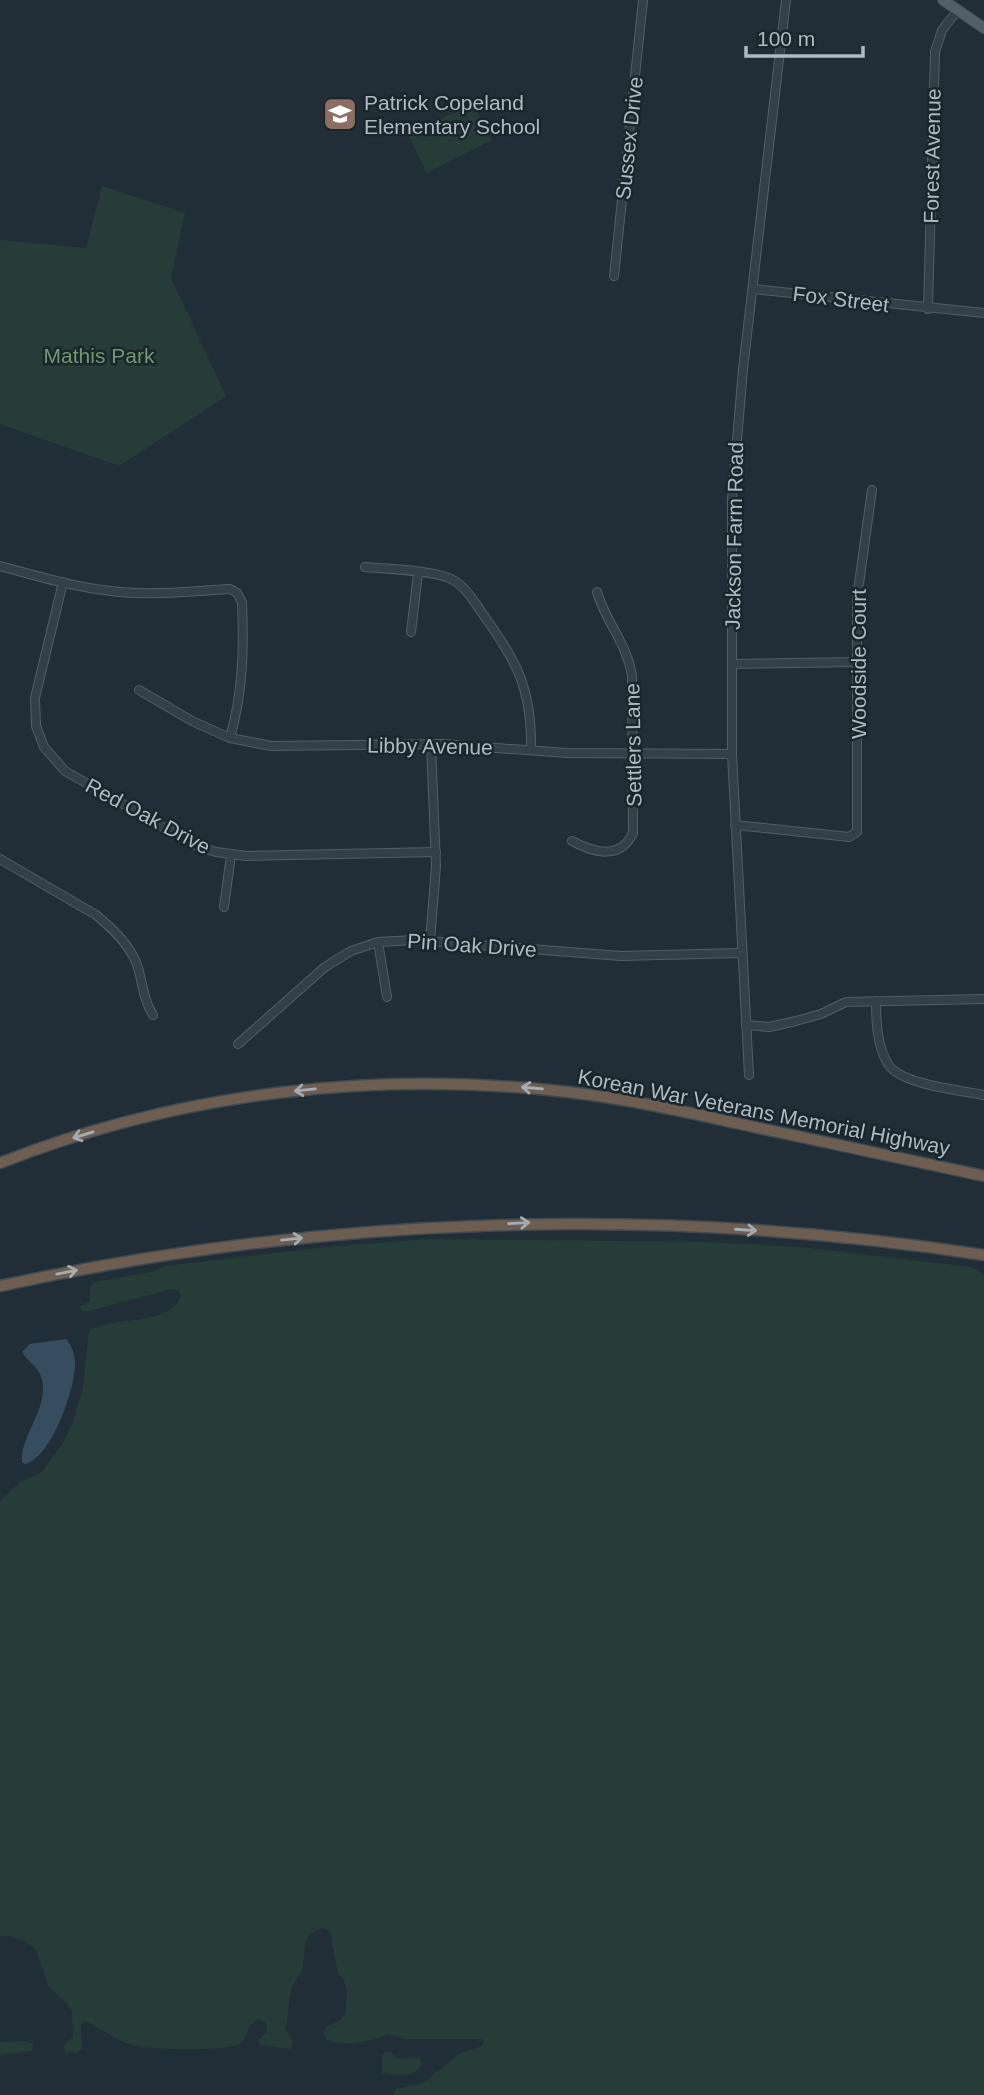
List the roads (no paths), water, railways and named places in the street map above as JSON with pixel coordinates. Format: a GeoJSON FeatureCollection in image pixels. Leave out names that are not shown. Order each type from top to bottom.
{"type":"FeatureCollection","features":[{"type":"Feature","properties":{"kind":"highway","name":"Korean War Veterans Memorial Highway"},"geometry":{"type":"LineString","coordinates":[[0,1163],[99,1130],[217,1102],[322,1088],[437,1083],[531,1088],[638,1103],[984,1176]]}},
{"type":"Feature","properties":{"kind":"highway"},"geometry":{"type":"LineString","coordinates":[[0,1286],[179,1253],[289,1239],[533,1223],[735,1229],[867,1239],[984,1255]]}},
{"type":"Feature","properties":{"kind":"main road"},"geometry":{"type":"LineString","coordinates":[[943,0],[984,28]]}},
{"type":"Feature","properties":{"kind":"street","name":"Sussex Drive"},"geometry":{"type":"LineString","coordinates":[[614,275],[643,0]]}},
{"type":"Feature","properties":{"kind":"street","name":"Jackson Farm Road"},"geometry":{"type":"LineString","coordinates":[[749,1075],[732,754],[733,468],[786,0]]}},
{"type":"Feature","properties":{"kind":"street","name":"Forest Avenue"},"geometry":{"type":"LineString","coordinates":[[928,309],[935,52],[942,30],[958,10]]}},
{"type":"Feature","properties":{"kind":"street","name":"Fox Street"},"geometry":{"type":"LineString","coordinates":[[753,289],[984,313]]}},
{"type":"Feature","properties":{"kind":"street","name":"Woodside Court"},"geometry":{"type":"LineString","coordinates":[[735,825],[852,837],[858,829],[858,578],[872,490]]}},
{"type":"Feature","properties":{"kind":"street"},"geometry":{"type":"LineString","coordinates":[[0,566],[113,592],[230,589],[237,593],[242,602],[243,676],[239,706],[230,738]]}},
{"type":"Feature","properties":{"kind":"street"},"geometry":{"type":"LineString","coordinates":[[365,567],[448,578],[466,590],[514,660],[528,698],[531,750]]}},
{"type":"Feature","properties":{"kind":"street"},"geometry":{"type":"LineString","coordinates":[[411,632],[418,573]]}},
{"type":"Feature","properties":{"kind":"street","name":"Red Oak Drive"},"geometry":{"type":"LineString","coordinates":[[64,582],[35,698],[36,726],[44,747],[65,771],[197,846],[231,855],[436,852]]}},
{"type":"Feature","properties":{"kind":"street","name":"Settlers Lane"},"geometry":{"type":"LineString","coordinates":[[572,841],[602,853],[618,850],[628,843],[633,833],[629,662],[624,646],[601,605],[597,592]]}},
{"type":"Feature","properties":{"kind":"street"},"geometry":{"type":"LineString","coordinates":[[732,664],[856,662]]}},
{"type":"Feature","properties":{"kind":"street","name":"Libby Avenue"},"geometry":{"type":"LineString","coordinates":[[139,690],[192,721],[248,743],[294,747],[431,744],[633,754],[732,754]]}},
{"type":"Feature","properties":{"kind":"street"},"geometry":{"type":"LineString","coordinates":[[430,941],[436,852],[431,744]]}},
{"type":"Feature","properties":{"kind":"street"},"geometry":{"type":"LineString","coordinates":[[224,907],[231,855]]}},
{"type":"Feature","properties":{"kind":"street"},"geometry":{"type":"LineString","coordinates":[[0,859],[96,915],[113,930],[135,961],[145,1001],[153,1015]]}},
{"type":"Feature","properties":{"kind":"street","name":"Pin Oak Drive"},"geometry":{"type":"LineString","coordinates":[[238,1044],[325,967],[351,951],[378,943],[395,940],[430,941],[621,956],[741,953]]}},
{"type":"Feature","properties":{"kind":"street"},"geometry":{"type":"LineString","coordinates":[[378,943],[387,997]]}},
{"type":"Feature","properties":{"kind":"street"},"geometry":{"type":"LineString","coordinates":[[746,1025],[769,1027],[821,1014],[846,1002],[984,999]]}},
{"type":"Feature","properties":{"kind":"street"},"geometry":{"type":"LineString","coordinates":[[876,1001],[880,1046],[889,1066],[905,1079],[984,1095]]}},
{"type":"Feature","properties":{"kind":"water"},"geometry":{"type":"Polygon","coordinates":[[[66,1339],[73,1351],[75,1364],[66,1405],[44,1450],[34,1460],[25,1464],[22,1462],[23,1451],[39,1408],[43,1385],[40,1374],[22,1352],[30,1344],[66,1339]]]}},
{"type":"Feature","properties":{"kind":"place","name":"Patrick Copeland Elementary School"},"geometry":{"type":"Point","coordinates":[340,114]}},
{"type":"Feature","properties":{"kind":"park label","name":"Mathis Park"},"geometry":{"type":"Point","coordinates":[99,355]}}]}
